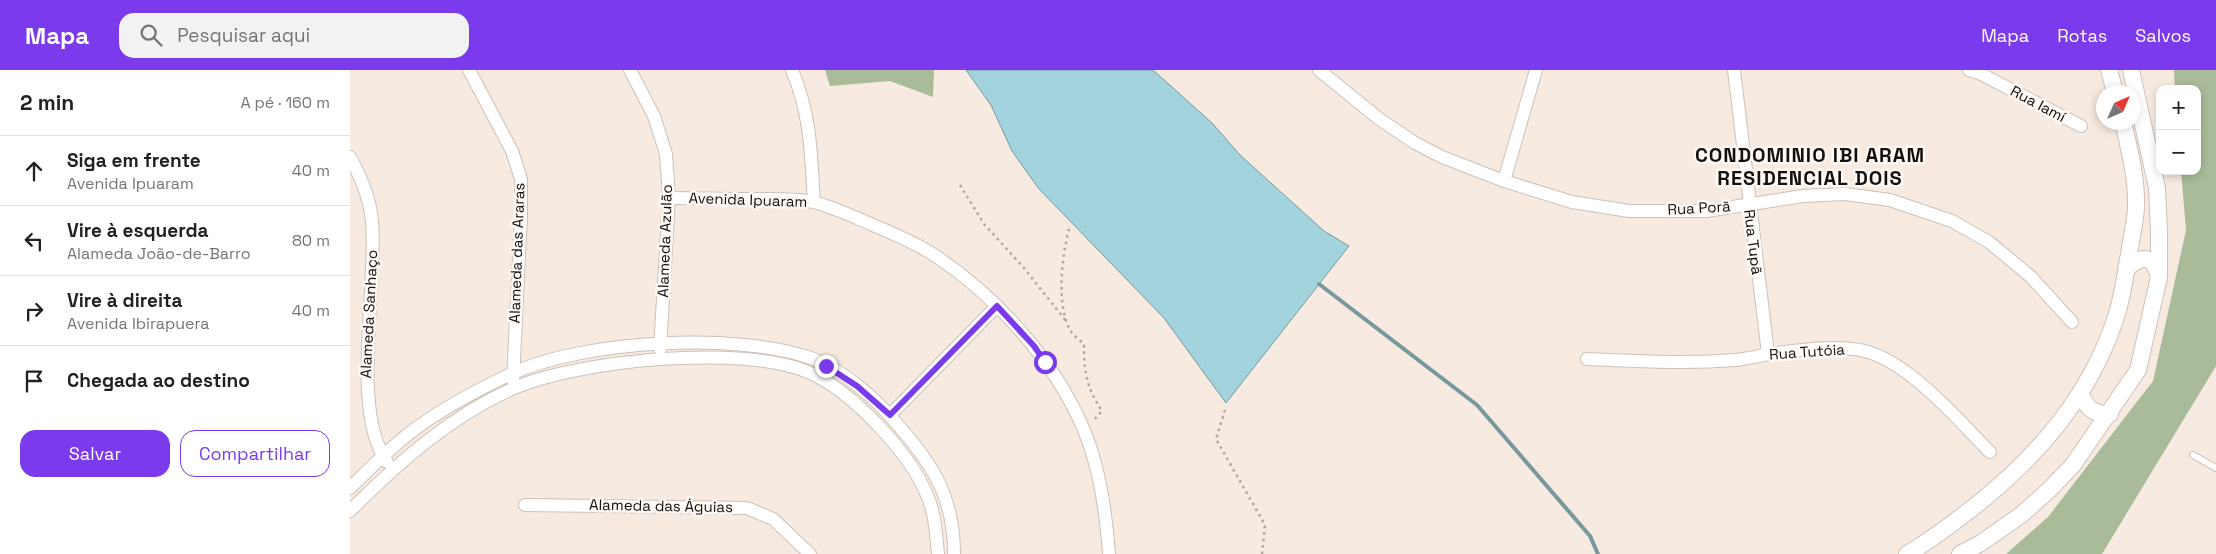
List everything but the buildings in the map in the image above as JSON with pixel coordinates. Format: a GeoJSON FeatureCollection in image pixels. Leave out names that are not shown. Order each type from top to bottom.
{"type":"FeatureCollection","features":[{"type":"Feature","properties":{"kind":"street","name":"Alameda das Araras"},"geometry":{"type":"LineString","coordinates":[[469,70],[512,152],[520,179],[522,216],[512,373],[514,388]]}},
{"type":"Feature","properties":{"kind":"street","name":"Alameda Azulão"},"geometry":{"type":"LineString","coordinates":[[630,70],[654,116],[666,154],[670,198],[659,360]]}},
{"type":"Feature","properties":{"kind":"street"},"geometry":{"type":"LineString","coordinates":[[792,70],[801,90],[809,123],[814,202]]}},
{"type":"Feature","properties":{"kind":"street","name":"Rua Porã"},"geometry":{"type":"LineString","coordinates":[[1319,70],[1378,118],[1415,143],[1442,157],[1504,181],[1572,202],[1629,211],[1706,211],[1803,196],[1845,194],[1890,200],[1952,221],[1996,248],[2030,276],[2072,322]]}},
{"type":"Feature","properties":{"kind":"street"},"geometry":{"type":"LineString","coordinates":[[1504,181],[1536,70]]}},
{"type":"Feature","properties":{"kind":"street","name":"Rua Tupã"},"geometry":{"type":"LineString","coordinates":[[1734,70],[1748,204],[1768,354]]}},
{"type":"Feature","properties":{"kind":"street","name":"Rua Iamí"},"geometry":{"type":"LineString","coordinates":[[1969,70],[1979,73],[2081,126]]}},
{"type":"Feature","properties":{"kind":"street"},"geometry":{"type":"LineString","coordinates":[[2109,70],[2113,85]]}},
{"type":"Feature","properties":{"kind":"street"},"geometry":{"type":"LineString","coordinates":[[1960,554],[1981,543],[2021,515],[2048,491],[2072,465],[2110,414],[2138,370],[2159,277],[2157,188],[2131,70]]}},
{"type":"Feature","properties":{"kind":"street"},"geometry":{"type":"LineString","coordinates":[[1907,554],[1932,540],[2016,471],[2048,438],[2080,393],[2103,351],[2116,316],[2126,269],[2136,202],[2131,159],[2125,130]]}},
{"type":"Feature","properties":{"kind":"street","name":"Alameda Sanhaço"},"geometry":{"type":"LineString","coordinates":[[350,156],[368,196],[372,219],[373,240],[365,388],[367,420],[382,457],[392,469]]}},
{"type":"Feature","properties":{"kind":"street","name":"Avenida Ipuaram"},"geometry":{"type":"LineString","coordinates":[[670,198],[791,199],[814,202],[850,215],[933,254],[966,278],[997,306],[1034,346],[1066,394],[1083,429],[1095,468],[1106,516],[1109,554]]}},
{"type":"Feature","properties":{"kind":"street"},"geometry":{"type":"LineString","coordinates":[[2126,269],[2143,258],[2151,260],[2156,266],[2159,277]]}},
{"type":"Feature","properties":{"kind":"street"},"geometry":{"type":"LineString","coordinates":[[890,415],[997,306]]}},
{"type":"Feature","properties":{"kind":"street"},"geometry":{"type":"LineString","coordinates":[[350,488],[407,435],[431,419],[512,373],[583,352],[660,343],[761,346],[781,349],[813,359],[839,373],[857,386],[890,415],[923,453],[941,485],[950,510],[954,531],[954,554]]}},
{"type":"Feature","properties":{"kind":"street","name":"Rua Tutóia"},"geometry":{"type":"LineString","coordinates":[[1586,359],[1686,363],[1738,360],[1768,354],[1821,350],[1854,350],[1874,354],[1899,368],[1928,390],[1990,452]]}},
{"type":"Feature","properties":{"kind":"street"},"geometry":{"type":"LineString","coordinates":[[350,511],[392,469],[426,440],[457,419],[514,388],[554,375],[613,364],[720,358],[768,362],[808,372],[832,385],[884,431],[910,463],[928,495],[934,519],[938,554]]}},
{"type":"Feature","properties":{"kind":"street"},"geometry":{"type":"LineString","coordinates":[[2080,393],[2090,410],[2098,414],[2110,414]]}},
{"type":"Feature","properties":{"kind":"street","name":"Alameda das Águias"},"geometry":{"type":"LineString","coordinates":[[525,505],[747,508],[772,519],[810,554]]}},
{"type":"Feature","properties":{"kind":"lane"},"geometry":{"type":"LineString","coordinates":[[2193,454],[2216,468]]}},
{"type":"Feature","properties":{"kind":"path"},"geometry":{"type":"LineString","coordinates":[[960,185],[984,224],[1031,275],[1067,322]]}},
{"type":"Feature","properties":{"kind":"path"},"geometry":{"type":"LineString","coordinates":[[1069,229],[1063,255],[1062,279],[1067,322],[1071,332],[1084,344],[1084,367],[1089,389],[1102,411],[1098,417],[1083,429]]}},
{"type":"Feature","properties":{"kind":"path"},"geometry":{"type":"LineString","coordinates":[[1225,410],[1216,439],[1265,525],[1265,540],[1262,554]]}},
{"type":"Feature","properties":{"kind":"green space"},"geometry":{"type":"Polygon","coordinates":[[[825,70],[934,70],[933,97],[890,81],[830,86],[825,70]]]}},
{"type":"Feature","properties":{"kind":"green space"},"geometry":{"type":"Polygon","coordinates":[[[2174,70],[2216,70],[2216,366],[2102,554],[2006,554],[2048,517],[2153,381],[2186,230],[2181,175],[2201,175],[2201,85],[2175,85],[2174,70]]]}},
{"type":"Feature","properties":{"kind":"water"},"geometry":{"type":"Polygon","coordinates":[[[966,70],[1153,70],[1212,123],[1240,155],[1324,231],[1349,246],[1226,403],[1164,318],[1039,189],[1012,151],[991,105],[966,70]]]}},
{"type":"Feature","properties":{"kind":"waterway"},"geometry":{"type":"LineString","coordinates":[[1319,284],[1477,405],[1590,536],[1598,554]]}},
{"type":"Feature","properties":{"kind":"district","name":"CONDOMINIO IBI ARAM RESIDENCIAL DOIS"},"geometry":{"type":"Point","coordinates":[1810,166]}},
{"type":"Feature","properties":{"kind":"route"},"geometry":{"type":"LineString","coordinates":[[826,366],[857,386],[890,415],[997,306],[1034,346],[1045,362]]}}]}
